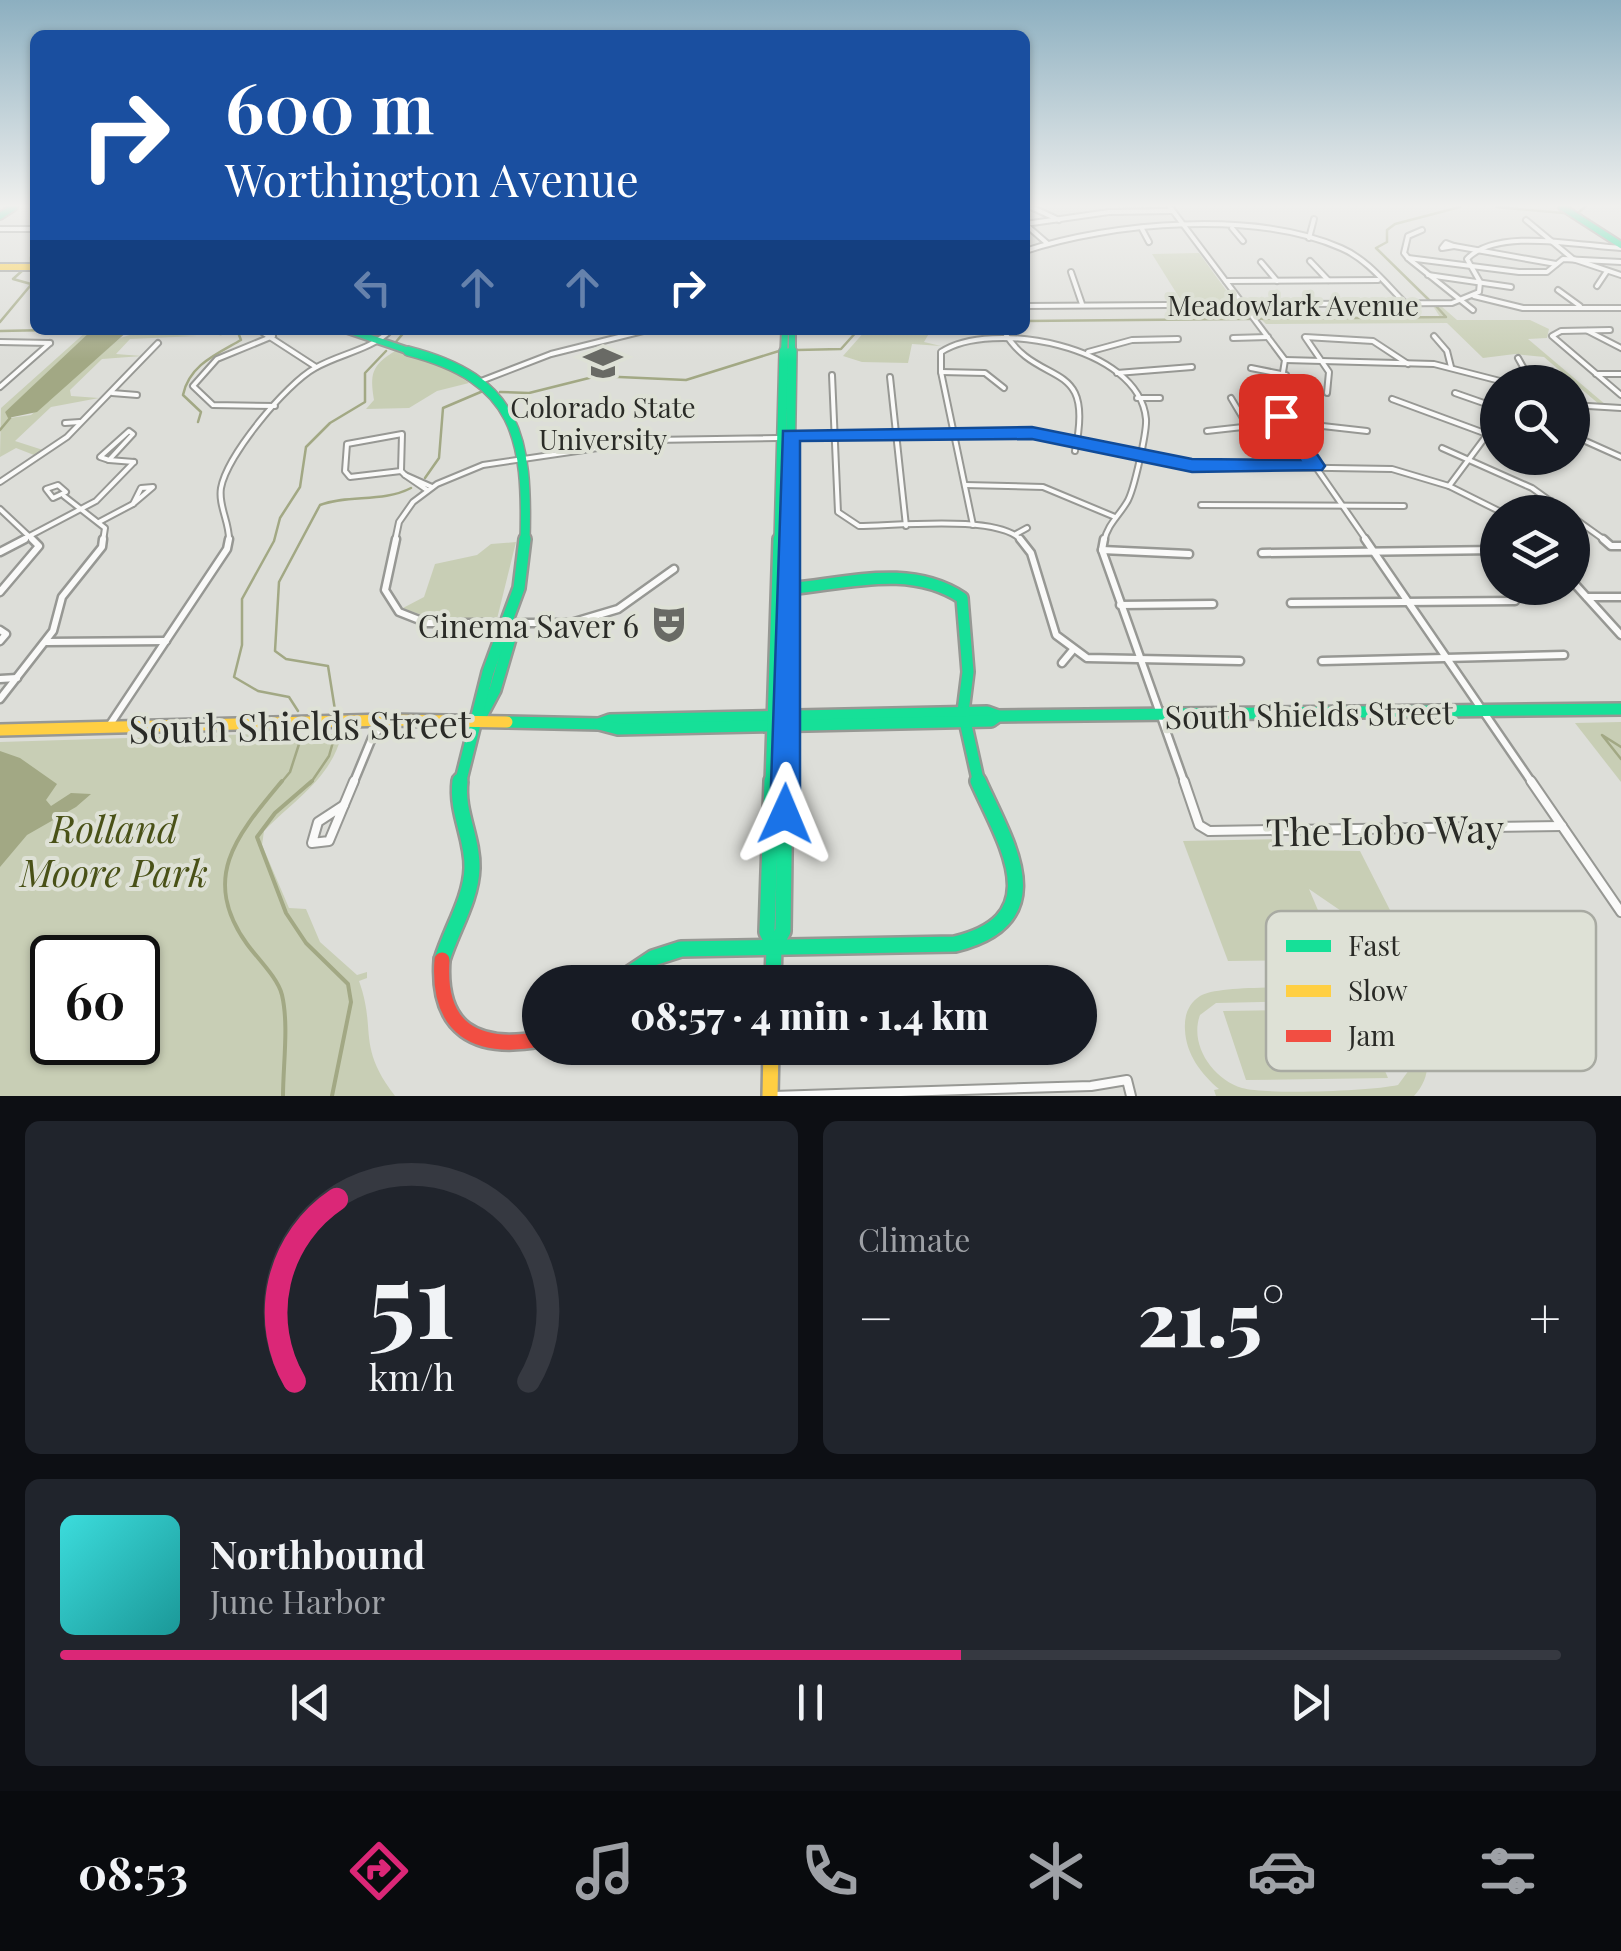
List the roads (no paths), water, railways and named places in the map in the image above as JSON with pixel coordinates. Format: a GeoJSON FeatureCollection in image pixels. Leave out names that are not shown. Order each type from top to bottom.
{"type":"FeatureCollection","features":[{"type":"Feature","properties":{"kind":"main road"},"geometry":{"type":"LineString","coordinates":[[0,267],[30,267]]}},
{"type":"Feature","properties":{"kind":"main road"},"geometry":{"type":"LineString","coordinates":[[357,335],[374,343],[447,358],[480,381],[506,410],[521,458],[525,536],[508,624],[512,632],[458,789],[472,872],[440,958],[440,992],[450,1016],[473,1036],[502,1044],[522,1042]]}},
{"type":"Feature","properties":{"kind":"main road"},"geometry":{"type":"LineString","coordinates":[[774,947],[784,931],[778,539],[788,336]]}},
{"type":"Feature","properties":{"kind":"main road"},"geometry":{"type":"LineString","coordinates":[[773,965],[774,947],[767,932],[772,794],[781,719],[788,589],[785,435]]}},
{"type":"Feature","properties":{"kind":"main road"},"geometry":{"type":"LineString","coordinates":[[642,965],[681,949],[954,944],[978,938],[1010,910],[1018,888],[1018,865],[1008,835],[976,778],[964,717],[961,694],[969,671],[960,618],[962,598],[954,588],[921,582],[825,583],[788,589],[782,587],[782,548],[778,539]]}},
{"type":"Feature","properties":{"kind":"main road","name":"South Shields Street"},"geometry":{"type":"LineString","coordinates":[[599,724],[610,720],[691,718],[937,722],[992,714],[1621,709]]}},
{"type":"Feature","properties":{"kind":"main road"},"geometry":{"type":"LineString","coordinates":[[884,722],[888,718],[922,717],[927,713]]}},
{"type":"Feature","properties":{"kind":"main road","name":"South Shields Street"},"geometry":{"type":"LineString","coordinates":[[0,730],[373,720],[599,724],[618,728],[927,713],[964,717]]}},
{"type":"Feature","properties":{"kind":"main road"},"geometry":{"type":"LineString","coordinates":[[618,728],[691,718]]}},
{"type":"Feature","properties":{"kind":"main road"},"geometry":{"type":"LineString","coordinates":[[772,794],[785,814]]}},
{"type":"Feature","properties":{"kind":"main road"},"geometry":{"type":"LineString","coordinates":[[771,843],[779,852],[778,880],[784,895]]}},
{"type":"Feature","properties":{"kind":"main road"},"geometry":{"type":"LineString","coordinates":[[770,1096],[771,1065]]}},
{"type":"Feature","properties":{"kind":"street"},"geometry":{"type":"LineString","coordinates":[[1209,258],[1285,360],[1286,375],[1278,403],[1286,424],[1621,912]]}},
{"type":"Feature","properties":{"kind":"street"},"geometry":{"type":"LineString","coordinates":[[1357,258],[1404,303]]}},
{"type":"Feature","properties":{"kind":"street"},"geometry":{"type":"LineString","coordinates":[[1408,258],[1472,310]]}},
{"type":"Feature","properties":{"kind":"street"},"geometry":{"type":"LineString","coordinates":[[1409,258],[1544,272],[1574,259],[1621,262]]}},
{"type":"Feature","properties":{"kind":"street"},"geometry":{"type":"LineString","coordinates":[[1470,258],[1480,282]]}},
{"type":"Feature","properties":{"kind":"street"},"geometry":{"type":"LineString","coordinates":[[1520,258],[1556,264]]}},
{"type":"Feature","properties":{"kind":"street"},"geometry":{"type":"LineString","coordinates":[[1574,259],[1621,275]]}},
{"type":"Feature","properties":{"kind":"street"},"geometry":{"type":"LineString","coordinates":[[1310,261],[1328,280]]}},
{"type":"Feature","properties":{"kind":"street"},"geometry":{"type":"LineString","coordinates":[[1261,262],[1277,281]]}},
{"type":"Feature","properties":{"kind":"street"},"geometry":{"type":"LineString","coordinates":[[1597,286],[1607,271]]}},
{"type":"Feature","properties":{"kind":"street"},"geometry":{"type":"LineString","coordinates":[[1071,272],[1068,274],[1083,306]]}},
{"type":"Feature","properties":{"kind":"street"},"geometry":{"type":"LineString","coordinates":[[1428,275],[1511,288]]}},
{"type":"Feature","properties":{"kind":"street"},"geometry":{"type":"LineString","coordinates":[[1226,281],[1381,280]]}},
{"type":"Feature","properties":{"kind":"street"},"geometry":{"type":"LineString","coordinates":[[1480,282],[1474,296],[1517,308],[1621,308]]}},
{"type":"Feature","properties":{"kind":"street"},"geometry":{"type":"LineString","coordinates":[[1558,290],[1582,308]]}},
{"type":"Feature","properties":{"kind":"street","name":"Meadowlark Avenue"},"geometry":{"type":"LineString","coordinates":[[1030,306],[1459,302],[1474,296]]}},
{"type":"Feature","properties":{"kind":"street"},"geometry":{"type":"LineString","coordinates":[[1588,330],[1621,348]]}},
{"type":"Feature","properties":{"kind":"street"},"geometry":{"type":"LineString","coordinates":[[1610,330],[1558,331],[1552,336],[1621,395]]}},
{"type":"Feature","properties":{"kind":"street"},"geometry":{"type":"LineString","coordinates":[[107,728],[231,540],[219,499],[225,478],[298,380],[316,367],[374,343],[384,335]]}},
{"type":"Feature","properties":{"kind":"street"},"geometry":{"type":"LineString","coordinates":[[480,381],[551,354],[626,335]]}},
{"type":"Feature","properties":{"kind":"street"},"geometry":{"type":"LineString","coordinates":[[1004,335],[1015,351],[1059,374],[1075,390],[1084,413],[1075,451]]}},
{"type":"Feature","properties":{"kind":"street"},"geometry":{"type":"LineString","coordinates":[[277,406],[213,405],[194,386],[217,359],[273,336],[316,367]]}},
{"type":"Feature","properties":{"kind":"street"},"geometry":{"type":"LineString","coordinates":[[1434,336],[1447,351],[1451,367]]}},
{"type":"Feature","properties":{"kind":"street"},"geometry":{"type":"LineString","coordinates":[[1327,394],[1330,376],[1325,362],[1306,337],[1381,339],[1408,364]]}},
{"type":"Feature","properties":{"kind":"street"},"geometry":{"type":"LineString","coordinates":[[1233,338],[1268,338]]}},
{"type":"Feature","properties":{"kind":"street"},"geometry":{"type":"LineString","coordinates":[[1088,352],[1123,341],[1178,339]]}},
{"type":"Feature","properties":{"kind":"street"},"geometry":{"type":"LineString","coordinates":[[0,342],[50,343],[0,387]]}},
{"type":"Feature","properties":{"kind":"street"},"geometry":{"type":"LineString","coordinates":[[974,525],[941,372],[940,356],[949,346],[1062,342],[1088,352],[1117,373],[1138,398],[1146,425],[1129,500],[1104,532],[1102,550],[1160,715]]}},
{"type":"Feature","properties":{"kind":"street"},"geometry":{"type":"LineString","coordinates":[[0,482],[60,442],[129,377],[158,343]]}},
{"type":"Feature","properties":{"kind":"street"},"geometry":{"type":"LineString","coordinates":[[1518,358],[1522,365]]}},
{"type":"Feature","properties":{"kind":"street"},"geometry":{"type":"LineString","coordinates":[[1285,360],[1451,367],[1480,375]]}},
{"type":"Feature","properties":{"kind":"street"},"geometry":{"type":"LineString","coordinates":[[1117,373],[1192,366]]}},
{"type":"Feature","properties":{"kind":"street"},"geometry":{"type":"LineString","coordinates":[[1251,368],[1286,375]]}},
{"type":"Feature","properties":{"kind":"street"},"geometry":{"type":"LineString","coordinates":[[941,372],[990,374],[1004,388]]}},
{"type":"Feature","properties":{"kind":"street"},"geometry":{"type":"LineString","coordinates":[[1596,374],[1621,374]]}},
{"type":"Feature","properties":{"kind":"street"},"geometry":{"type":"LineString","coordinates":[[832,375],[840,517],[859,526],[974,525],[1016,534],[1031,553],[1054,631],[1072,651],[1103,662],[1240,661]]}},
{"type":"Feature","properties":{"kind":"street"},"geometry":{"type":"LineString","coordinates":[[116,376],[129,377]]}},
{"type":"Feature","properties":{"kind":"street"},"geometry":{"type":"LineString","coordinates":[[890,377],[906,526]]}},
{"type":"Feature","properties":{"kind":"street"},"geometry":{"type":"LineString","coordinates":[[110,393],[137,395]]}},
{"type":"Feature","properties":{"kind":"street"},"geometry":{"type":"LineString","coordinates":[[1455,393],[1480,402]]}},
{"type":"Feature","properties":{"kind":"street"},"geometry":{"type":"LineString","coordinates":[[1138,398],[1160,398]]}},
{"type":"Feature","properties":{"kind":"street"},"geometry":{"type":"LineString","coordinates":[[1230,398],[1247,424]]}},
{"type":"Feature","properties":{"kind":"street"},"geometry":{"type":"LineString","coordinates":[[1392,399],[1480,431]]}},
{"type":"Feature","properties":{"kind":"street"},"geometry":{"type":"LineString","coordinates":[[1590,406],[1621,408]]}},
{"type":"Feature","properties":{"kind":"street"},"geometry":{"type":"LineString","coordinates":[[65,423],[80,422]]}},
{"type":"Feature","properties":{"kind":"street"},"geometry":{"type":"LineString","coordinates":[[1206,431],[1247,424],[1286,424],[1367,431]]}},
{"type":"Feature","properties":{"kind":"street"},"geometry":{"type":"LineString","coordinates":[[1012,430],[1015,441]]}},
{"type":"Feature","properties":{"kind":"street"},"geometry":{"type":"LineString","coordinates":[[674,569],[605,616],[570,623],[427,623],[407,617],[390,603],[385,582],[396,529],[406,510],[430,488],[464,471],[521,458],[652,440],[1012,430],[1200,466],[1378,467],[1450,486],[1480,501]]}},
{"type":"Feature","properties":{"kind":"street"},"geometry":{"type":"LineString","coordinates":[[0,552],[104,494],[134,462],[109,460],[100,457],[122,434],[133,434],[109,460]]}},
{"type":"Feature","properties":{"kind":"street"},"geometry":{"type":"LineString","coordinates":[[403,473],[402,434],[346,444],[345,471],[350,476],[403,473],[430,488]]}},
{"type":"Feature","properties":{"kind":"street"},"geometry":{"type":"LineString","coordinates":[[1590,443],[1621,457]]}},
{"type":"Feature","properties":{"kind":"street"},"geometry":{"type":"LineString","coordinates":[[1450,486],[1480,444]]}},
{"type":"Feature","properties":{"kind":"street"},"geometry":{"type":"LineString","coordinates":[[1442,448],[1550,494],[1611,546],[1621,546]]}},
{"type":"Feature","properties":{"kind":"street"},"geometry":{"type":"LineString","coordinates":[[965,485],[1043,487],[1116,517]]}},
{"type":"Feature","properties":{"kind":"street"},"geometry":{"type":"LineString","coordinates":[[0,699],[46,642],[62,597],[104,542],[105,528],[64,496]]}},
{"type":"Feature","properties":{"kind":"street"},"geometry":{"type":"LineString","coordinates":[[99,522],[133,504]]}},
{"type":"Feature","properties":{"kind":"street"},"geometry":{"type":"LineString","coordinates":[[1201,505],[1404,506]]}},
{"type":"Feature","properties":{"kind":"street"},"geometry":{"type":"LineString","coordinates":[[0,509],[38,544],[37,551],[0,592]]}},
{"type":"Feature","properties":{"kind":"street"},"geometry":{"type":"LineString","coordinates":[[1016,534],[1027,528]]}},
{"type":"Feature","properties":{"kind":"street"},"geometry":{"type":"LineString","coordinates":[[1102,550],[1190,554]]}},
{"type":"Feature","properties":{"kind":"street"},"geometry":{"type":"LineString","coordinates":[[1262,553],[1480,550]]}},
{"type":"Feature","properties":{"kind":"street"},"geometry":{"type":"LineString","coordinates":[[1590,597],[1621,597]]}},
{"type":"Feature","properties":{"kind":"street"},"geometry":{"type":"LineString","coordinates":[[1590,600],[1621,635]]}},
{"type":"Feature","properties":{"kind":"street"},"geometry":{"type":"LineString","coordinates":[[1290,603],[1480,601]]}},
{"type":"Feature","properties":{"kind":"street"},"geometry":{"type":"LineString","coordinates":[[1120,605],[1213,604]]}},
{"type":"Feature","properties":{"kind":"street"},"geometry":{"type":"LineString","coordinates":[[0,630],[6,632],[0,642]]}},
{"type":"Feature","properties":{"kind":"street"},"geometry":{"type":"LineString","coordinates":[[46,642],[166,641]]}},
{"type":"Feature","properties":{"kind":"street"},"geometry":{"type":"LineString","coordinates":[[1062,663],[1072,651]]}},
{"type":"Feature","properties":{"kind":"street"},"geometry":{"type":"LineString","coordinates":[[1322,661],[1564,655]]}},
{"type":"Feature","properties":{"kind":"street"},"geometry":{"type":"LineString","coordinates":[[0,679],[16,678]]}},
{"type":"Feature","properties":{"kind":"street","name":"The Lobo Way"},"geometry":{"type":"LineString","coordinates":[[1160,715],[1199,825],[1209,831],[1562,826]]}},
{"type":"Feature","properties":{"kind":"street"},"geometry":{"type":"LineString","coordinates":[[372,738],[373,720]]}},
{"type":"Feature","properties":{"kind":"street"},"geometry":{"type":"LineString","coordinates":[[344,805],[318,822],[312,843],[328,841],[344,805],[372,738],[387,720]]}},
{"type":"Feature","properties":{"kind":"street"},"geometry":{"type":"LineString","coordinates":[[770,1096],[984,1094],[1127,1080],[1131,1096]]}},
{"type":"Feature","properties":{"kind":"street"},"geometry":{"type":"LineString","coordinates":[[1093,1085],[1102,1096]]}},
{"type":"Feature","properties":{"kind":"waterway"},"geometry":{"type":"LineString","coordinates":[[1386,258],[1429,300]]}},
{"type":"Feature","properties":{"kind":"waterway"},"geometry":{"type":"LineString","coordinates":[[23,270],[13,279],[30,284]]}},
{"type":"Feature","properties":{"kind":"waterway"},"geometry":{"type":"LineString","coordinates":[[0,322],[30,286]]}},
{"type":"Feature","properties":{"kind":"waterway"},"geometry":{"type":"LineString","coordinates":[[1030,321],[1446,317],[1436,306]]}},
{"type":"Feature","properties":{"kind":"waterway"},"geometry":{"type":"LineString","coordinates":[[0,331],[30,330]]}},
{"type":"Feature","properties":{"kind":"waterway"},"geometry":{"type":"LineString","coordinates":[[198,422],[201,412],[183,395],[186,385],[205,362],[241,340],[239,335]]}},
{"type":"Feature","properties":{"kind":"waterway"},"geometry":{"type":"LineString","coordinates":[[395,343],[402,335]]}},
{"type":"Feature","properties":{"kind":"waterway"},"geometry":{"type":"LineString","coordinates":[[797,350],[841,349],[854,335]]}},
{"type":"Feature","properties":{"kind":"waterway"},"geometry":{"type":"LineString","coordinates":[[298,711],[289,697],[258,691],[234,677],[242,645],[242,599],[274,541],[280,518],[300,487],[306,447],[330,423],[365,402],[365,373],[386,351]]}},
{"type":"Feature","properties":{"kind":"waterway"},"geometry":{"type":"LineString","coordinates":[[500,392],[529,393],[597,376],[686,380],[779,351]]}},
{"type":"Feature","properties":{"kind":"waterway"},"geometry":{"type":"LineString","coordinates":[[425,478],[439,458],[443,408],[483,391]]}},
{"type":"Feature","properties":{"kind":"waterway"},"geometry":{"type":"LineString","coordinates":[[0,430],[10,418]]}},
{"type":"Feature","properties":{"kind":"waterway"},"geometry":{"type":"LineString","coordinates":[[335,710],[328,666],[286,659],[275,651],[279,582],[320,505],[411,488]]}},
{"type":"Feature","properties":{"kind":"waterway"},"geometry":{"type":"LineString","coordinates":[[310,784],[329,756],[335,735]]}},
{"type":"Feature","properties":{"kind":"waterway"},"geometry":{"type":"LineString","coordinates":[[1621,747],[1602,735],[1621,759]]}},
{"type":"Feature","properties":{"kind":"waterway"},"geometry":{"type":"LineString","coordinates":[[280,784],[290,772],[301,738]]}},
{"type":"Feature","properties":{"kind":"waterway"},"geometry":{"type":"LineString","coordinates":[[282,781],[239,838],[225,877],[233,920],[282,995],[283,1096]]}},
{"type":"Feature","properties":{"kind":"waterway"},"geometry":{"type":"LineString","coordinates":[[312,781],[275,813],[257,837],[286,913],[306,943],[348,984],[351,1002],[332,1096]]}},
{"type":"Feature","properties":{"kind":"place","name":"Colorado State University"},"geometry":{"type":"Point","coordinates":[603,363]}},
{"type":"Feature","properties":{"kind":"place","name":"Cinema Saver 6"},"geometry":{"type":"Point","coordinates":[669,624]}},
{"type":"Feature","properties":{"kind":"park label","name":"Rolland Moore Park"},"geometry":{"type":"Point","coordinates":[114,849]}}]}
